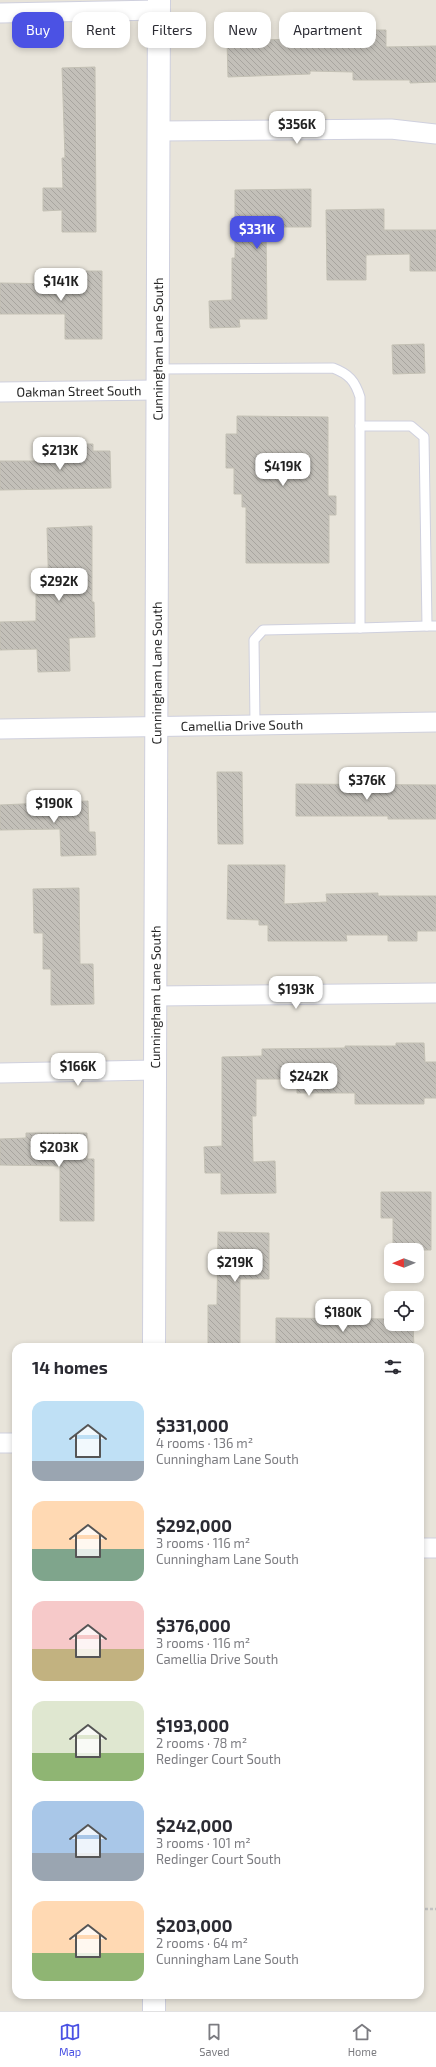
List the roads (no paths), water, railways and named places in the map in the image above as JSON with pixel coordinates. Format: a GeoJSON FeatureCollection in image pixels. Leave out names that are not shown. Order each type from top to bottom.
{"type":"FeatureCollection","features":[{"type":"Feature","properties":{"kind":"street"},"geometry":{"type":"LineString","coordinates":[[0,13],[159,5]]}},
{"type":"Feature","properties":{"kind":"street","name":"Cunningham Lane South"},"geometry":{"type":"LineString","coordinates":[[154,1343],[155,725],[160,131],[159,5]]}},
{"type":"Feature","properties":{"kind":"street"},"geometry":{"type":"LineString","coordinates":[[160,131],[391,129],[436,134]]}},
{"type":"Feature","properties":{"kind":"street","name":"Oakman Street South"},"geometry":{"type":"LineString","coordinates":[[0,392],[157,390]]}},
{"type":"Feature","properties":{"kind":"street","name":"Camellia Drive South"},"geometry":{"type":"LineString","coordinates":[[0,729],[155,725],[436,722]]}},
{"type":"Feature","properties":{"kind":"street"},"geometry":{"type":"LineString","coordinates":[[155,996],[436,993]]}},
{"type":"Feature","properties":{"kind":"street"},"geometry":{"type":"LineString","coordinates":[[0,1073],[155,1070]]}},
{"type":"Feature","properties":{"kind":"street"},"geometry":{"type":"LineString","coordinates":[[0,1443],[12,1443]]}},
{"type":"Feature","properties":{"kind":"street"},"geometry":{"type":"LineString","coordinates":[[424,1548],[436,1548]]}},
{"type":"Feature","properties":{"kind":"street"},"geometry":{"type":"LineString","coordinates":[[154,1999],[154,2011]]}},
{"type":"Feature","properties":{"kind":"lane"},"geometry":{"type":"LineString","coordinates":[[157,369],[333,368],[346,373],[356,383],[360,397],[360,628]]}},
{"type":"Feature","properties":{"kind":"lane"},"geometry":{"type":"LineString","coordinates":[[255,724],[254,640],[262,630],[432,626],[424,437],[411,426],[360,426]]}}]}
